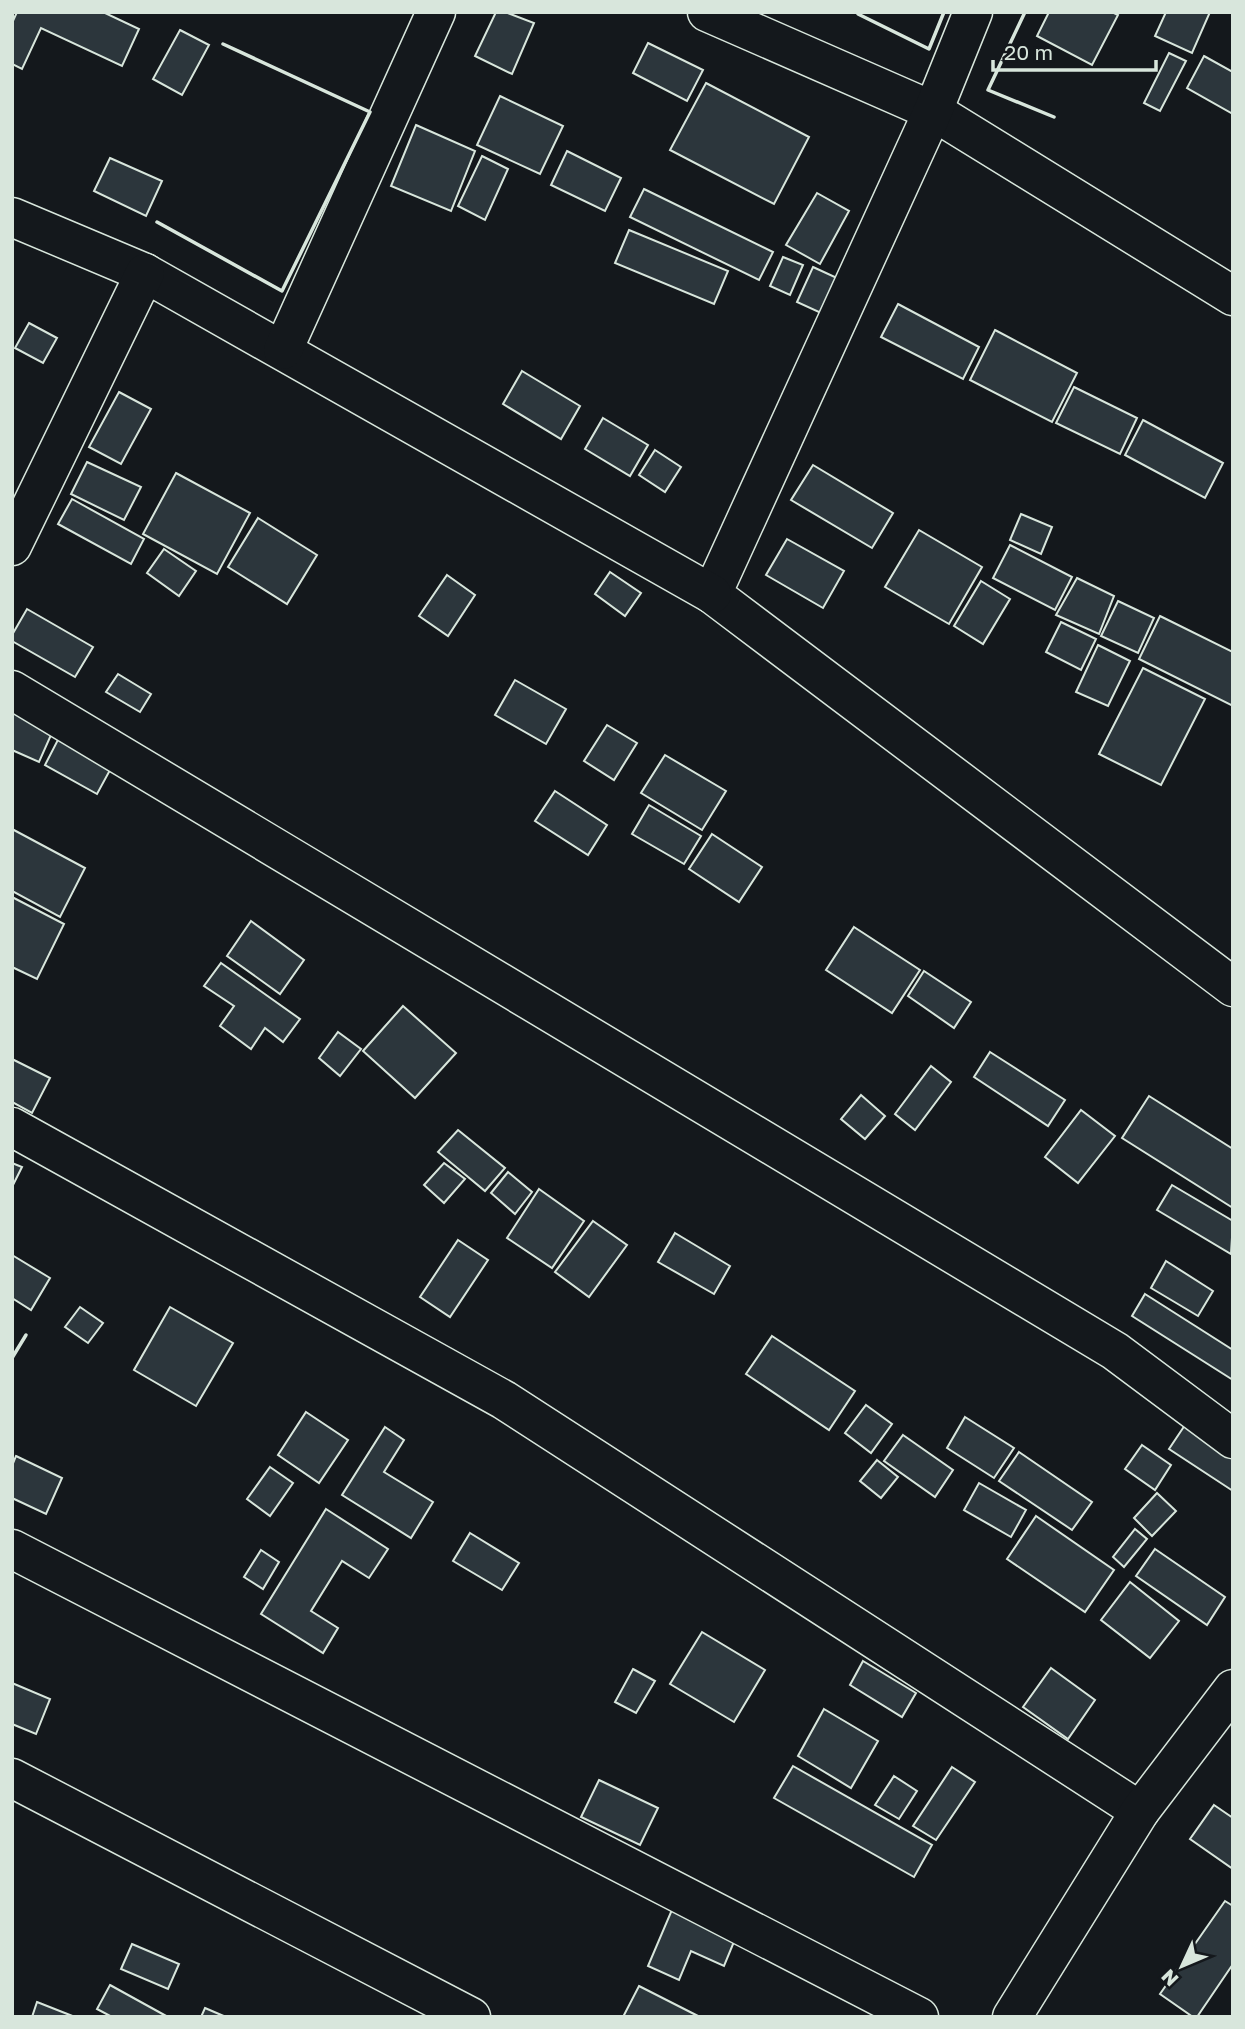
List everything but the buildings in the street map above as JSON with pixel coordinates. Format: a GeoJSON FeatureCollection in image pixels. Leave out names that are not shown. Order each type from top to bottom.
{"type":"FeatureCollection","features":[{"type":"Feature","properties":{"kind":"street"},"geometry":{"type":"LineString","coordinates":[[283,350],[436,12]]}},
{"type":"Feature","properties":{"kind":"street"},"geometry":{"type":"LineString","coordinates":[[706,12],[933,111],[1233,296]]}},
{"type":"Feature","properties":{"kind":"street"},"geometry":{"type":"LineString","coordinates":[[712,594],[933,111],[973,12]]}},
{"type":"Feature","properties":{"kind":"street"},"geometry":{"type":"LineString","coordinates":[[12,217],[145,273],[712,594],[1233,986]]}},
{"type":"Feature","properties":{"kind":"street"},"geometry":{"type":"LineString","coordinates":[[12,546],[145,273]]}},
{"type":"Feature","properties":{"kind":"street"},"geometry":{"type":"LineString","coordinates":[[12,690],[1115,1352],[1233,1439]]}},
{"type":"Feature","properties":{"kind":"street"},"geometry":{"type":"LineString","coordinates":[[12,1127],[504,1400],[1140,1811]]}},
{"type":"Feature","properties":{"kind":"street"},"geometry":{"type":"LineString","coordinates":[[12,1549],[919,2017]]}},
{"type":"Feature","properties":{"kind":"street"},"geometry":{"type":"LineString","coordinates":[[1012,2017],[1140,1811],[1233,1689]]}},
{"type":"Feature","properties":{"kind":"street"},"geometry":{"type":"LineString","coordinates":[[12,1779],[471,2017]]}},
{"type":"Feature","properties":{"kind":"wall"},"geometry":{"type":"LineString","coordinates":[[858,14],[929,49],[944,12]]}},
{"type":"Feature","properties":{"kind":"wall"},"geometry":{"type":"LineString","coordinates":[[1025,12],[988,90],[1054,117]]}},
{"type":"Feature","properties":{"kind":"wall"},"geometry":{"type":"LineString","coordinates":[[157,222],[282,291],[370,112],[223,44]]}},
{"type":"Feature","properties":{"kind":"wall"},"geometry":{"type":"LineString","coordinates":[[12,1358],[26,1335]]}}]}
